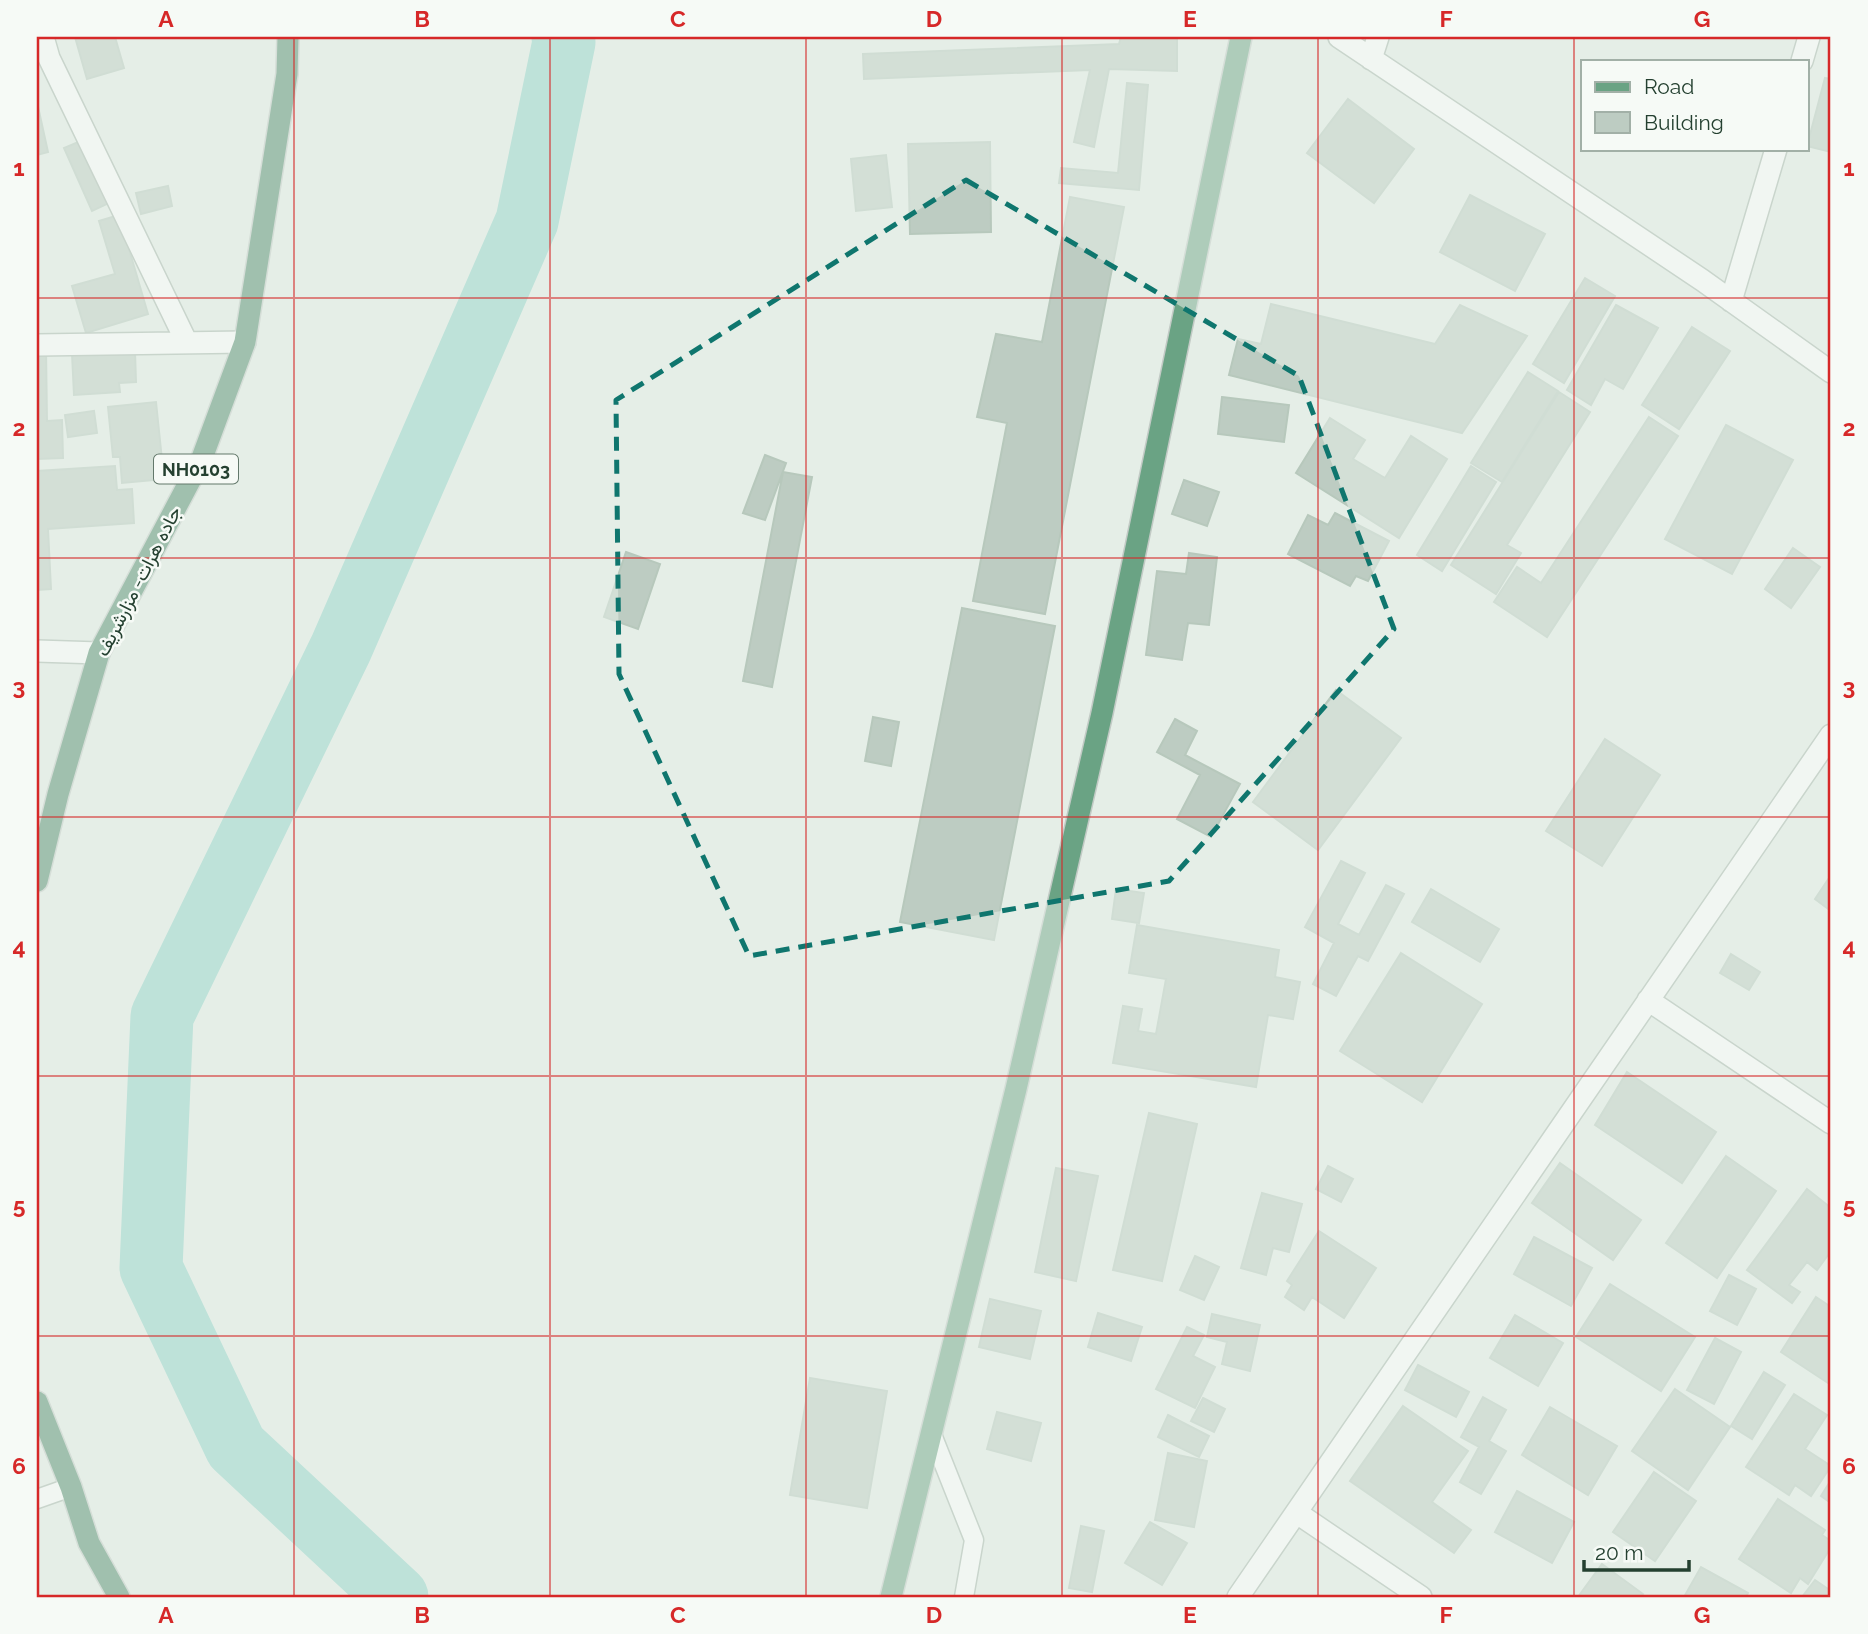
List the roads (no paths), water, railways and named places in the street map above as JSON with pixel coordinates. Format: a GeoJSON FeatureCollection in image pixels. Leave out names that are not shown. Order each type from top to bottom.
{"type":"FeatureCollection","features":[{"type":"Feature","properties":{"kind":"highway","name":"جاده هرات- مزارشریف"},"geometry":{"type":"LineString","coordinates":[[37,881],[58,794],[99,653],[202,458],[245,342],[287,74],[288,37]]}},
{"type":"Feature","properties":{"kind":"highway"},"geometry":{"type":"LineString","coordinates":[[37,1402],[71,1487],[89,1543],[118,1597]]}},
{"type":"Feature","properties":{"kind":"main road"},"geometry":{"type":"LineString","coordinates":[[891,1597],[1016,1089],[1102,713],[1241,37]]}},
{"type":"Feature","properties":{"kind":"street"},"geometry":{"type":"LineString","coordinates":[[43,37],[48,58],[187,343]]}},
{"type":"Feature","properties":{"kind":"street"},"geometry":{"type":"LineString","coordinates":[[1339,37],[1731,301],[1831,372]]}},
{"type":"Feature","properties":{"kind":"street"},"geometry":{"type":"LineString","coordinates":[[1371,59],[1378,37]]}},
{"type":"Feature","properties":{"kind":"street"},"geometry":{"type":"LineString","coordinates":[[1802,60],[1809,37]]}},
{"type":"Feature","properties":{"kind":"street"},"geometry":{"type":"LineString","coordinates":[[1731,301],[1776,150]]}},
{"type":"Feature","properties":{"kind":"street"},"geometry":{"type":"LineString","coordinates":[[37,345],[245,342]]}},
{"type":"Feature","properties":{"kind":"street"},"geometry":{"type":"LineString","coordinates":[[37,651],[99,653]]}},
{"type":"Feature","properties":{"kind":"street"},"geometry":{"type":"LineString","coordinates":[[1238,1597],[1831,735]]}},
{"type":"Feature","properties":{"kind":"street"},"geometry":{"type":"LineString","coordinates":[[1648,1000],[1831,1123]]}},
{"type":"Feature","properties":{"kind":"street"},"geometry":{"type":"LineString","coordinates":[[1297,1513],[1421,1597]]}},
{"type":"Feature","properties":{"kind":"lane"},"geometry":{"type":"LineString","coordinates":[[931,1432],[974,1540],[964,1597]]}},
{"type":"Feature","properties":{"kind":"lane"},"geometry":{"type":"LineString","coordinates":[[37,1499],[71,1487]]}},
{"type":"Feature","properties":{"kind":"waterway"},"geometry":{"type":"LineString","coordinates":[[397,1597],[236,1447],[151,1268],[162,1016],[341,648],[527,221],[563,37]]}}]}
